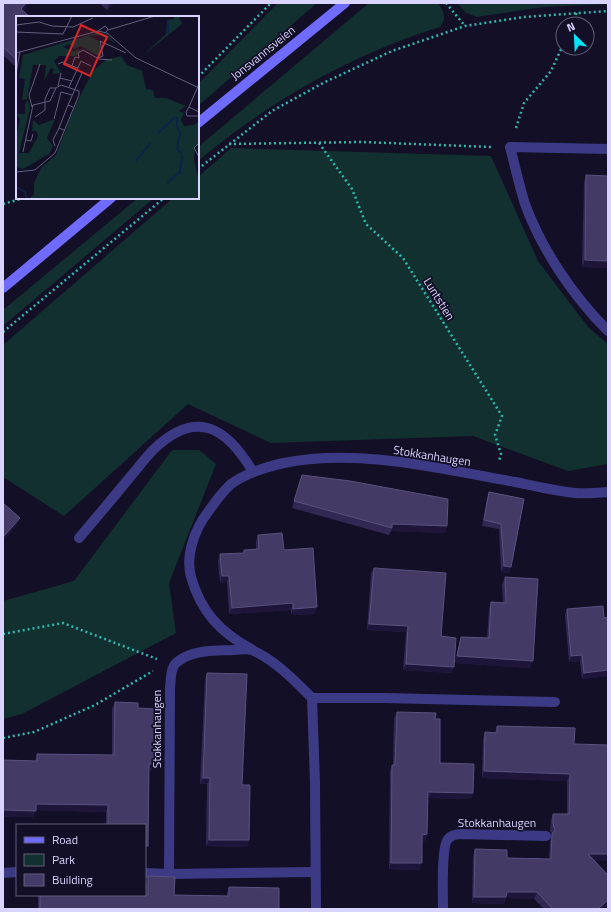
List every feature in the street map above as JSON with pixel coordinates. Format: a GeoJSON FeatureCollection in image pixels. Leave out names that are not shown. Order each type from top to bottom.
{"type":"FeatureCollection","features":[{"type":"Feature","properties":{"kind":"main road","name":"Jonsvannsveien"},"geometry":{"type":"LineString","coordinates":[[199,122],[345,3]]}},
{"type":"Feature","properties":{"kind":"main road"},"geometry":{"type":"LineString","coordinates":[[3,288],[110,199]]}},
{"type":"Feature","properties":{"kind":"street"},"geometry":{"type":"LineString","coordinates":[[608,150],[510,147],[521,191],[536,229],[550,256],[578,296],[608,331]]}},
{"type":"Feature","properties":{"kind":"street"},"geometry":{"type":"LineString","coordinates":[[79,538],[153,450],[180,430],[194,427],[208,429],[221,434],[234,444],[253,472]]}},
{"type":"Feature","properties":{"kind":"street","name":"Stokkanhaugen"},"geometry":{"type":"LineString","coordinates":[[312,698],[286,672],[231,639],[210,618],[200,601],[194,586],[190,571],[189,559],[197,530],[218,497],[232,484],[253,472],[301,460],[326,457],[358,458],[575,493],[608,492]]}},
{"type":"Feature","properties":{"kind":"street"},"geometry":{"type":"LineString","coordinates":[[174,665],[184,658],[194,654],[212,651],[251,650]]}},
{"type":"Feature","properties":{"kind":"street","name":"Stokkanhaugen"},"geometry":{"type":"LineString","coordinates":[[169,874],[170,688],[171,674],[174,665]]}},
{"type":"Feature","properties":{"kind":"street"},"geometry":{"type":"LineString","coordinates":[[316,909],[315,783],[312,698],[555,702]]}},
{"type":"Feature","properties":{"kind":"street","name":"Stokkanhaugen"},"geometry":{"type":"LineString","coordinates":[[443,909],[444,849],[448,838],[454,834],[546,836]]}},
{"type":"Feature","properties":{"kind":"street"},"geometry":{"type":"LineString","coordinates":[[3,873],[16,872]]}},
{"type":"Feature","properties":{"kind":"street"},"geometry":{"type":"LineString","coordinates":[[146,873],[316,872]]}},
{"type":"Feature","properties":{"kind":"path"},"geometry":{"type":"LineString","coordinates":[[199,76],[271,3]]}},
{"type":"Feature","properties":{"kind":"path"},"geometry":{"type":"LineString","coordinates":[[446,3],[465,26]]}},
{"type":"Feature","properties":{"kind":"path"},"geometry":{"type":"LineString","coordinates":[[199,168],[272,111],[358,65],[428,37],[465,26],[524,17],[577,12],[608,11]]}},
{"type":"Feature","properties":{"kind":"path"},"geometry":{"type":"LineString","coordinates":[[575,16],[577,12]]}},
{"type":"Feature","properties":{"kind":"path"},"geometry":{"type":"LineString","coordinates":[[228,144],[356,142],[510,147],[524,103],[551,71],[558,56]]}},
{"type":"Feature","properties":{"kind":"path","name":"Luntstien"},"geometry":{"type":"LineString","coordinates":[[319,142],[352,189],[366,224],[404,258],[502,416],[494,435],[501,454],[494,479]]}},
{"type":"Feature","properties":{"kind":"path"},"geometry":{"type":"LineString","coordinates":[[3,204],[20,199]]}},
{"type":"Feature","properties":{"kind":"path"},"geometry":{"type":"LineString","coordinates":[[3,332],[163,199]]}},
{"type":"Feature","properties":{"kind":"path"},"geometry":{"type":"LineString","coordinates":[[3,634],[63,623],[174,665]]}},
{"type":"Feature","properties":{"kind":"path"},"geometry":{"type":"LineString","coordinates":[[3,738],[34,732],[95,705],[155,670],[174,665]]}},
{"type":"Feature","properties":{"kind":"green space"},"geometry":{"type":"Polygon","coordinates":[[[278,3],[317,3],[199,105],[199,83],[278,3]]]}},
{"type":"Feature","properties":{"kind":"green space"},"geometry":{"type":"Polygon","coordinates":[[[369,3],[438,3],[442,9],[444,18],[440,27],[374,51],[312,82],[282,100],[225,139],[199,160],[199,146],[369,3]]]}},
{"type":"Feature","properties":{"kind":"green space"},"geometry":{"type":"Polygon","coordinates":[[[457,3],[608,4],[544,7],[477,17],[466,13],[457,3]]]}},
{"type":"Feature","properties":{"kind":"green space"},"geometry":{"type":"Polygon","coordinates":[[[231,148],[491,156],[538,261],[588,327],[608,344],[608,464],[568,471],[473,436],[271,443],[188,404],[64,516],[3,477],[3,345],[172,199],[199,199],[199,176],[231,148]]]}},
{"type":"Feature","properties":{"kind":"green space"},"geometry":{"type":"Polygon","coordinates":[[[137,199],[153,199],[3,326],[3,310],[137,199]]]}},
{"type":"Feature","properties":{"kind":"green space"},"geometry":{"type":"Polygon","coordinates":[[[172,450],[199,450],[216,464],[169,583],[176,633],[22,714],[3,719],[3,601],[74,581],[172,450]]]}},
{"type":"Feature","properties":{"kind":"building"},"geometry":{"type":"Polygon","coordinates":[[[3,3],[26,3],[21,9],[29,16],[16,16],[16,59],[3,47],[3,3]]]}},
{"type":"Feature","properties":{"kind":"building"},"geometry":{"type":"Polygon","coordinates":[[[586,175],[608,176],[608,261],[585,260],[586,175]]]}},
{"type":"Feature","properties":{"kind":"building"},"geometry":{"type":"Polygon","coordinates":[[[302,475],[350,481],[448,499],[447,526],[392,524],[392,528],[294,501],[302,475]]]}},
{"type":"Feature","properties":{"kind":"building"},"geometry":{"type":"Polygon","coordinates":[[[489,492],[524,499],[511,567],[504,566],[501,524],[484,520],[489,492]]]}},
{"type":"Feature","properties":{"kind":"building"},"geometry":{"type":"Polygon","coordinates":[[[3,503],[20,518],[4,536],[3,535],[3,503]]]}},
{"type":"Feature","properties":{"kind":"building"},"geometry":{"type":"Polygon","coordinates":[[[282,533],[284,550],[313,548],[317,607],[293,609],[293,603],[232,608],[229,576],[222,576],[220,554],[244,553],[244,550],[259,549],[258,535],[282,533]]]}},
{"type":"Feature","properties":{"kind":"building"},"geometry":{"type":"Polygon","coordinates":[[[374,568],[446,573],[441,636],[456,638],[454,667],[406,664],[408,626],[369,624],[374,568]]]}},
{"type":"Feature","properties":{"kind":"building"},"geometry":{"type":"Polygon","coordinates":[[[505,577],[538,579],[533,661],[457,656],[461,637],[489,638],[491,602],[506,603],[505,577]]]}},
{"type":"Feature","properties":{"kind":"building"},"geometry":{"type":"Polygon","coordinates":[[[603,606],[604,618],[608,617],[608,670],[584,673],[582,655],[571,656],[567,609],[603,606]]]}},
{"type":"Feature","properties":{"kind":"building"},"geometry":{"type":"Polygon","coordinates":[[[207,673],[247,674],[242,785],[250,785],[249,840],[209,840],[210,778],[203,778],[207,673]]]}},
{"type":"Feature","properties":{"kind":"building"},"geometry":{"type":"Polygon","coordinates":[[[115,702],[138,703],[138,708],[155,709],[154,764],[149,764],[148,846],[146,846],[146,824],[108,824],[108,805],[36,804],[36,811],[3,810],[3,760],[37,761],[37,754],[114,755],[115,702]]]}},
{"type":"Feature","properties":{"kind":"building"},"geometry":{"type":"Polygon","coordinates":[[[397,712],[436,713],[435,719],[440,719],[440,763],[474,764],[473,793],[428,792],[427,834],[422,835],[422,863],[391,863],[392,765],[395,765],[397,712]]]}},
{"type":"Feature","properties":{"kind":"building"},"geometry":{"type":"Polygon","coordinates":[[[497,726],[575,728],[574,744],[608,745],[608,854],[588,854],[608,875],[608,900],[598,909],[553,909],[537,892],[507,892],[506,897],[474,897],[475,849],[507,850],[507,858],[551,859],[552,834],[555,830],[553,824],[553,814],[569,814],[570,774],[484,771],[485,732],[497,733],[497,726]]]}},
{"type":"Feature","properties":{"kind":"building"},"geometry":{"type":"Polygon","coordinates":[[[148,876],[175,877],[174,895],[229,896],[229,887],[279,888],[279,909],[40,909],[40,896],[148,895],[148,876]]]}}]}
